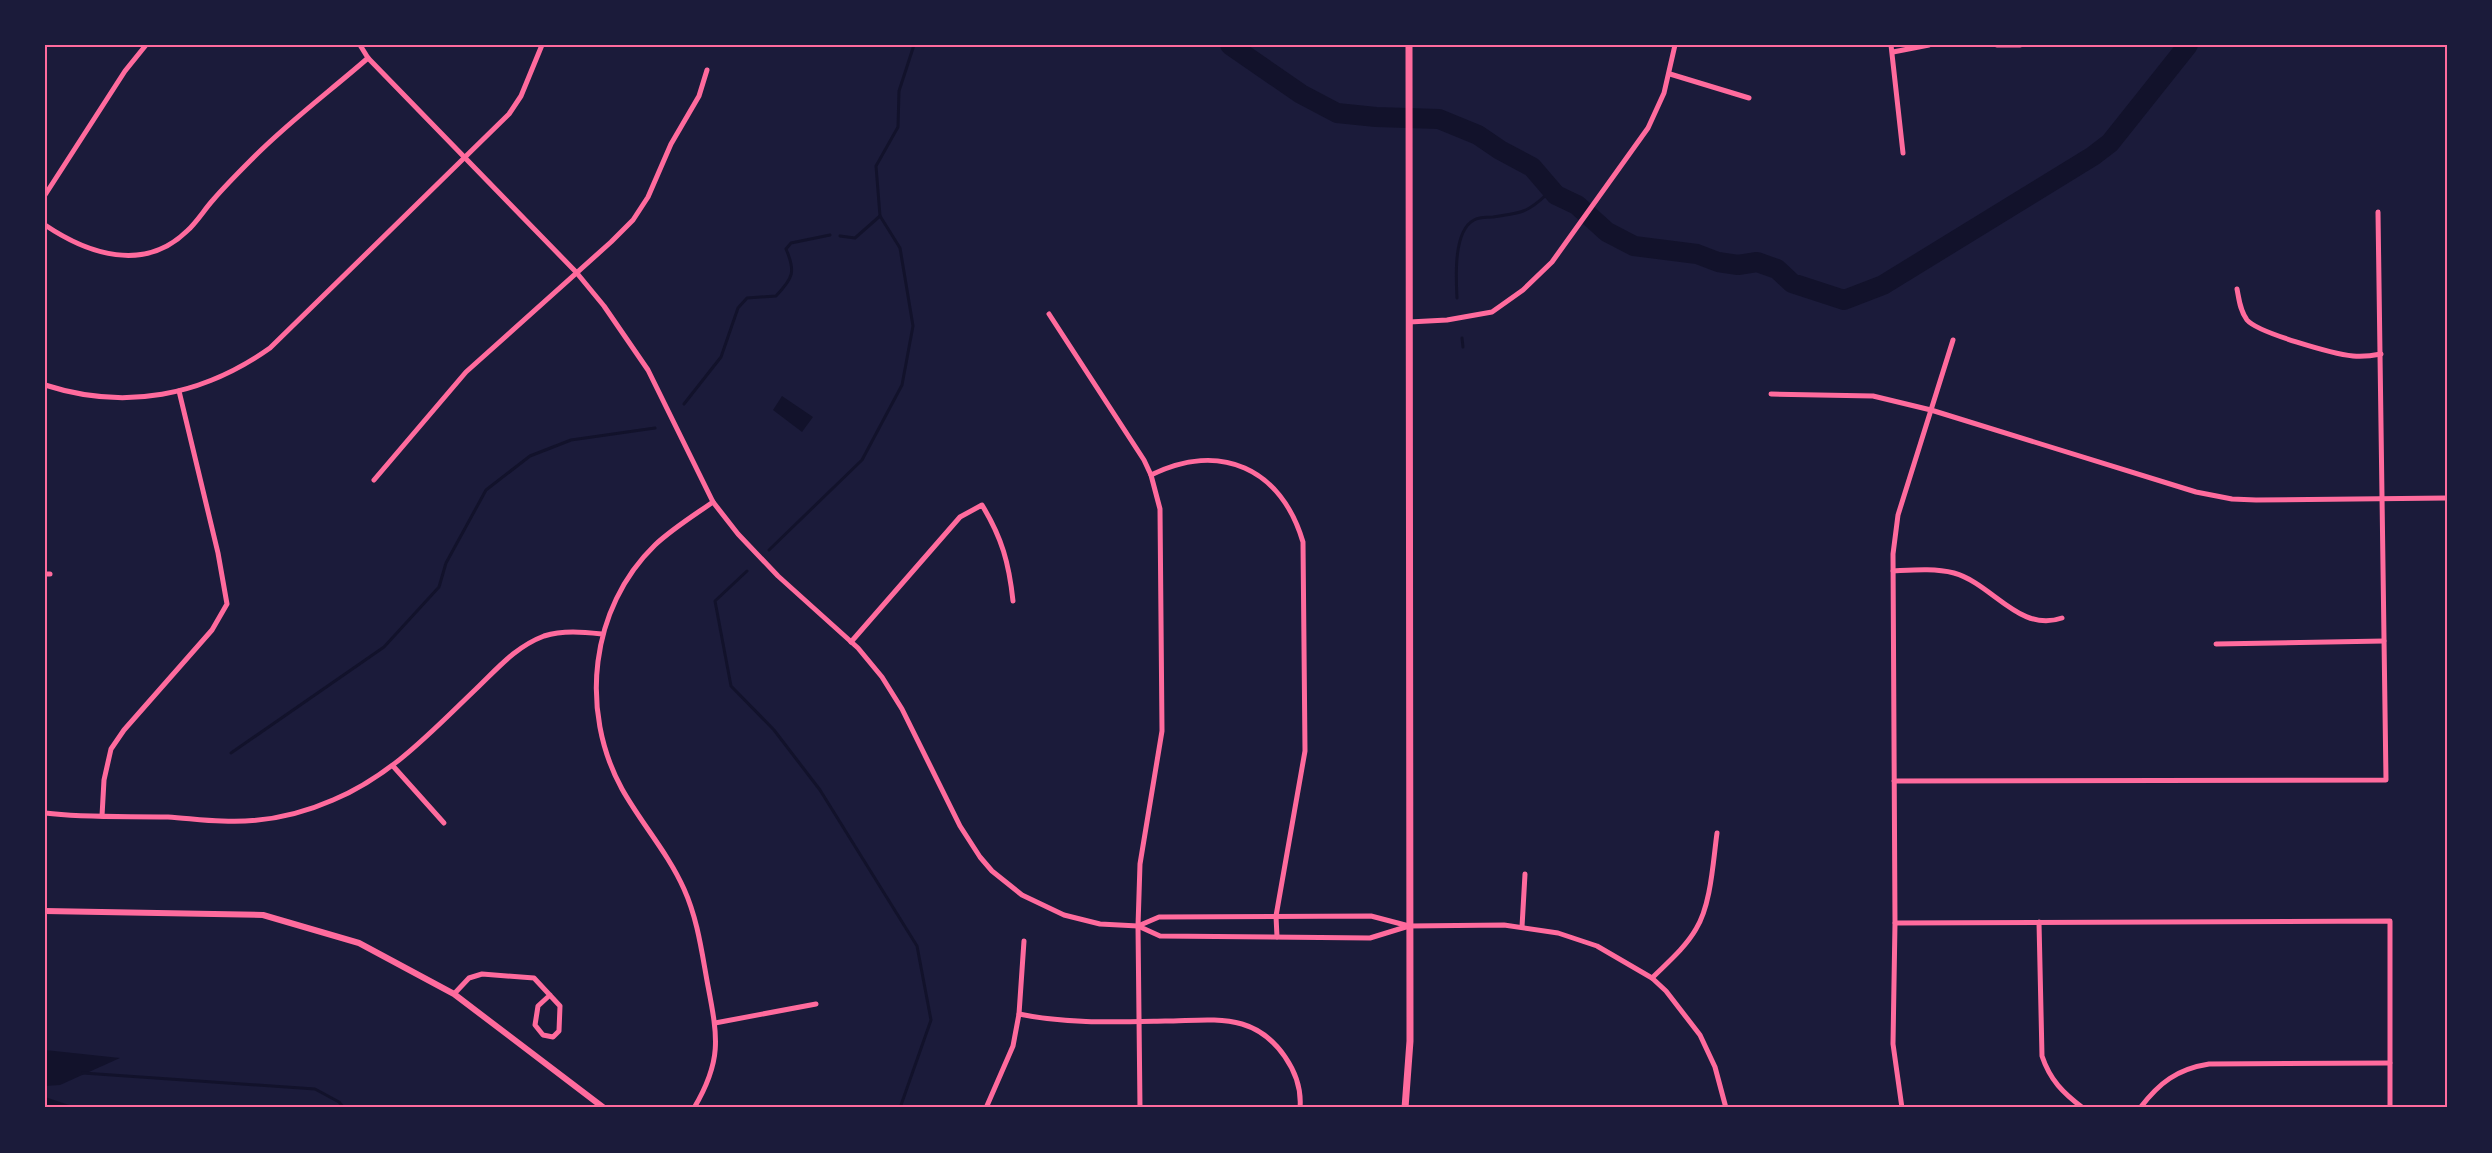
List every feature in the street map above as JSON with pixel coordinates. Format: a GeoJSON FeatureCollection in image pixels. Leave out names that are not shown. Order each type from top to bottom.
{"type":"FeatureCollection","features":[{"type":"Feature","properties":{"kind":"main road"},"geometry":{"type":"LineString","coordinates":[[1405,1108],[1410,1041],[1409,45]]}},
{"type":"Feature","properties":{"kind":"street"},"geometry":{"type":"LineString","coordinates":[[45,195],[125,71],[146,45]]}},
{"type":"Feature","properties":{"kind":"street"},"geometry":{"type":"LineString","coordinates":[[360,45],[368,58],[576,272],[604,306],[648,370],[713,502],[738,534],[778,576],[871,662],[893,693],[960,826],[992,871],[1022,895],[1064,915],[1100,924],[1138,926],[1160,936],[1370,938],[1409,926]]}},
{"type":"Feature","properties":{"kind":"street"},"geometry":{"type":"LineString","coordinates":[[45,385],[68,393],[125,398],[179,391],[226,375],[270,348],[509,114],[521,96],[542,45]]}},
{"type":"Feature","properties":{"kind":"street"},"geometry":{"type":"LineString","coordinates":[[1409,322],[1447,320],[1492,312],[1523,290],[1552,262],[1648,128],[1657,111],[1670,74],[1675,45]]}},
{"type":"Feature","properties":{"kind":"street"},"geometry":{"type":"LineString","coordinates":[[1891,45],[1903,153]]}},
{"type":"Feature","properties":{"kind":"street"},"geometry":{"type":"LineString","coordinates":[[1893,52],[1929,45]]}},
{"type":"Feature","properties":{"kind":"street"},"geometry":{"type":"LineString","coordinates":[[1997,45],[2020,45]]}},
{"type":"Feature","properties":{"kind":"street"},"geometry":{"type":"LineString","coordinates":[[45,225],[82,246],[102,254],[130,256],[166,246],[186,232],[214,198],[252,159],[368,58]]}},
{"type":"Feature","properties":{"kind":"street"},"geometry":{"type":"LineString","coordinates":[[374,480],[466,372],[626,227],[648,197],[671,144],[699,96],[707,70]]}},
{"type":"Feature","properties":{"kind":"street"},"geometry":{"type":"LineString","coordinates":[[1670,74],[1749,98]]}},
{"type":"Feature","properties":{"kind":"street"},"geometry":{"type":"LineString","coordinates":[[1894,781],[2386,780],[2378,212]]}},
{"type":"Feature","properties":{"kind":"street"},"geometry":{"type":"LineString","coordinates":[[2237,289],[2242,311],[2247,320],[2262,331],[2338,354],[2367,357],[2381,354]]}},
{"type":"Feature","properties":{"kind":"street"},"geometry":{"type":"LineString","coordinates":[[1049,314],[1144,460],[1151,475],[1160,509],[1162,530],[1162,731],[1140,864],[1138,926],[1140,1108]]}},
{"type":"Feature","properties":{"kind":"street"},"geometry":{"type":"LineString","coordinates":[[1902,1108],[1893,1044],[1894,534],[1953,340]]}},
{"type":"Feature","properties":{"kind":"street"},"geometry":{"type":"LineString","coordinates":[[102,816],[104,780],[111,749],[124,730],[212,630],[227,604],[218,553],[179,391]]}},
{"type":"Feature","properties":{"kind":"street"},"geometry":{"type":"LineString","coordinates":[[1771,393],[1873,396],[1931,410],[2215,497],[2256,500],[2447,498]]}},
{"type":"Feature","properties":{"kind":"street"},"geometry":{"type":"LineString","coordinates":[[1151,475],[1167,467],[1206,460],[1245,468],[1272,486],[1284,498],[1297,523],[1303,542],[1305,751],[1276,916],[1277,937]]}},
{"type":"Feature","properties":{"kind":"street"},"geometry":{"type":"LineString","coordinates":[[694,1108],[706,1088],[716,1053],[715,1023],[696,924],[676,872],[621,788],[601,735],[596,679],[602,634],[619,592],[641,560],[669,533],[713,502]]}},
{"type":"Feature","properties":{"kind":"street"},"geometry":{"type":"LineString","coordinates":[[851,642],[960,517],[982,505],[994,525],[1009,565],[1013,600]]}},
{"type":"Feature","properties":{"kind":"street"},"geometry":{"type":"LineString","coordinates":[[1893,571],[1930,570],[1954,573],[1984,587],[2027,619],[2041,622],[2062,618]]}},
{"type":"Feature","properties":{"kind":"street"},"geometry":{"type":"LineString","coordinates":[[45,813],[80,817],[168,817],[223,821],[280,817],[334,800],[376,778],[393,766],[506,659],[528,644],[544,636],[571,631],[602,634]]}},
{"type":"Feature","properties":{"kind":"street"},"geometry":{"type":"LineString","coordinates":[[2216,644],[2384,641]]}},
{"type":"Feature","properties":{"kind":"street"},"geometry":{"type":"LineString","coordinates":[[393,766],[444,823]]}},
{"type":"Feature","properties":{"kind":"street"},"geometry":{"type":"LineString","coordinates":[[1652,978],[1689,940],[1698,927],[1706,905],[1718,833]]}},
{"type":"Feature","properties":{"kind":"street"},"geometry":{"type":"LineString","coordinates":[[1522,927],[1525,874]]}},
{"type":"Feature","properties":{"kind":"street"},"geometry":{"type":"LineString","coordinates":[[45,911],[263,915],[359,943],[454,994],[604,1108]]}},
{"type":"Feature","properties":{"kind":"street"},"geometry":{"type":"LineString","coordinates":[[1138,926],[1159,918],[1371,916],[1409,926],[1504,925],[1558,933],[1597,946],[1652,978],[1679,1005],[1700,1035],[1715,1067],[1726,1108]]}},
{"type":"Feature","properties":{"kind":"street"},"geometry":{"type":"LineString","coordinates":[[1895,923],[2390,921],[2390,1108]]}},
{"type":"Feature","properties":{"kind":"street"},"geometry":{"type":"LineString","coordinates":[[2039,922],[2042,1056],[2046,1070],[2058,1088],[2083,1108]]}},
{"type":"Feature","properties":{"kind":"street"},"geometry":{"type":"LineString","coordinates":[[986,1108],[1013,1046],[1019,1014],[1024,941]]}},
{"type":"Feature","properties":{"kind":"street"},"geometry":{"type":"LineString","coordinates":[[454,994],[469,978],[482,974],[534,978],[560,1006],[559,1031],[553,1037],[543,1035],[535,1024],[538,1006],[550,996]]}},
{"type":"Feature","properties":{"kind":"street"},"geometry":{"type":"LineString","coordinates":[[715,1023],[816,1004]]}},
{"type":"Feature","properties":{"kind":"street"},"geometry":{"type":"LineString","coordinates":[[1019,1014],[1074,1022],[1214,1020],[1250,1027],[1275,1045],[1296,1074],[1300,1108]]}},
{"type":"Feature","properties":{"kind":"street"},"geometry":{"type":"LineString","coordinates":[[2140,1108],[2160,1084],[2173,1075],[2194,1066],[2390,1063]]}},
{"type":"Feature","properties":{"kind":"shaded area"},"geometry":{"type":"Polygon","coordinates":[[[782,396],[813,417],[802,432],[773,410],[782,396]]]}},
{"type":"Feature","properties":{"kind":"shaded area"},"geometry":{"type":"Polygon","coordinates":[[[45,1050],[120,1058],[60,1085],[45,1086],[45,1050]]]}},
{"type":"Feature","properties":{"kind":"shaded area"},"geometry":{"type":"Polygon","coordinates":[[[45,1097],[72,1106],[45,1108],[45,1097]]]}},
{"type":"Feature","properties":{"kind":"waterway"},"geometry":{"type":"LineString","coordinates":[[840,236],[855,238],[880,216],[876,166],[898,127],[899,91],[914,45]]}},
{"type":"Feature","properties":{"kind":"waterway"},"geometry":{"type":"LineString","coordinates":[[1230,45],[1301,94],[1337,113],[1439,119],[1478,135],[1532,167],[1556,195],[1577,205],[1607,232],[1634,246],[1697,254],[1718,262],[1738,265],[1757,262],[1777,269],[1792,283],[1844,300],[1883,285],[2093,156],[2110,143],[2188,45]]}},
{"type":"Feature","properties":{"kind":"waterway"},"geometry":{"type":"LineString","coordinates":[[1457,298],[1457,256],[1462,234],[1467,226],[1478,218],[1522,212],[1546,195],[1556,195]]}},
{"type":"Feature","properties":{"kind":"waterway"},"geometry":{"type":"LineString","coordinates":[[769,550],[862,460],[902,385],[913,326],[900,248],[880,216]]}},
{"type":"Feature","properties":{"kind":"waterway"},"geometry":{"type":"LineString","coordinates":[[684,404],[721,357],[738,308],[747,298],[776,296],[786,284],[792,269],[786,249],[791,243],[830,235]]}},
{"type":"Feature","properties":{"kind":"waterway"},"geometry":{"type":"LineString","coordinates":[[1462,338],[1463,347]]}},
{"type":"Feature","properties":{"kind":"waterway"},"geometry":{"type":"LineString","coordinates":[[231,753],[384,647],[439,587],[446,563],[486,490],[530,456],[571,440],[655,428]]}},
{"type":"Feature","properties":{"kind":"waterway"},"geometry":{"type":"LineString","coordinates":[[747,571],[715,601],[731,686],[774,730],[820,790],[917,946],[931,1020],[900,1108]]}},
{"type":"Feature","properties":{"kind":"waterway"},"geometry":{"type":"LineString","coordinates":[[83,1073],[315,1089],[339,1102],[344,1108]]}}]}
